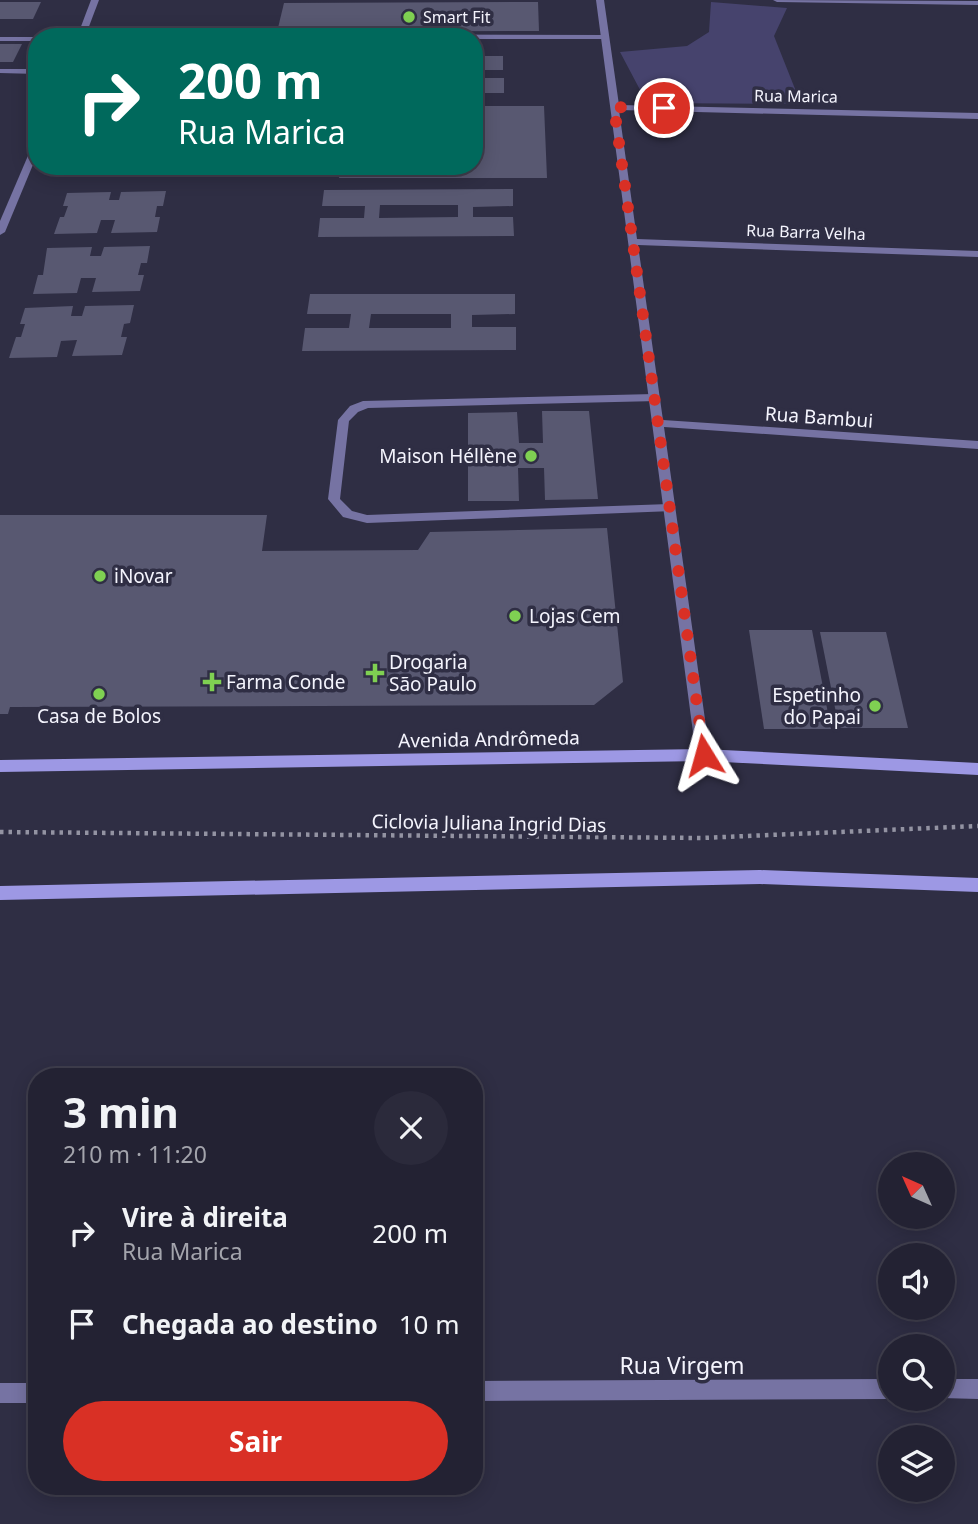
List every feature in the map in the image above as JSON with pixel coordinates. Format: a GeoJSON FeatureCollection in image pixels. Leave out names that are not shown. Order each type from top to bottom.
{"type":"FeatureCollection","features":[{"type":"Feature","properties":{"kind":"main road","name":"Avenida Andrômeda"},"geometry":{"type":"LineString","coordinates":[[0,766],[704,755],[978,769]]}},
{"type":"Feature","properties":{"kind":"main road"},"geometry":{"type":"LineString","coordinates":[[0,894],[760,877],[978,885]]}},
{"type":"Feature","properties":{"kind":"street"},"geometry":{"type":"LineString","coordinates":[[84,28],[95,0]]}},
{"type":"Feature","properties":{"kind":"street"},"geometry":{"type":"LineString","coordinates":[[600,0],[704,755]]}},
{"type":"Feature","properties":{"kind":"street"},"geometry":{"type":"LineString","coordinates":[[777,0],[978,3]]}},
{"type":"Feature","properties":{"kind":"street"},"geometry":{"type":"LineString","coordinates":[[483,37],[605,37]]}},
{"type":"Feature","properties":{"kind":"street"},"geometry":{"type":"LineString","coordinates":[[0,39],[28,39]]}},
{"type":"Feature","properties":{"kind":"street"},"geometry":{"type":"LineString","coordinates":[[0,71],[28,72]]}},
{"type":"Feature","properties":{"kind":"street","name":"Rua Marica"},"geometry":{"type":"LineString","coordinates":[[614,107],[978,116]]}},
{"type":"Feature","properties":{"kind":"street"},"geometry":{"type":"LineString","coordinates":[[0,232],[28,165]]}},
{"type":"Feature","properties":{"kind":"street","name":"Rua Barra Velha"},"geometry":{"type":"LineString","coordinates":[[633,242],[978,254]]}},
{"type":"Feature","properties":{"kind":"street"},"geometry":{"type":"LineString","coordinates":[[654,398],[367,404],[354,409],[344,420],[334,499],[340,510],[350,517],[367,519],[670,508]]}},
{"type":"Feature","properties":{"kind":"street","name":"Rua Bambui"},"geometry":{"type":"LineString","coordinates":[[658,423],[978,445]]}},
{"type":"Feature","properties":{"kind":"street","name":"Rua Virgem"},"geometry":{"type":"LineString","coordinates":[[483,1391],[878,1389]]}},
{"type":"Feature","properties":{"kind":"street"},"geometry":{"type":"LineString","coordinates":[[955,1389],[978,1389]]}},
{"type":"Feature","properties":{"kind":"street"},"geometry":{"type":"LineString","coordinates":[[0,1393],[28,1392]]}},
{"type":"Feature","properties":{"kind":"path","name":"Ciclovia Juliana Ingrid Dias"},"geometry":{"type":"LineString","coordinates":[[0,832],[702,838],[978,827]]}},
{"type":"Feature","properties":{"kind":"shaded area"},"geometry":{"type":"Polygon","coordinates":[[[711,2],[787,8],[774,36],[801,104],[647,103],[620,52],[687,46],[709,32],[711,2]]]}},
{"type":"Feature","properties":{"kind":"building"},"geometry":{"type":"Polygon","coordinates":[[[0,2],[41,2],[33,19],[0,19],[0,2]]]}},
{"type":"Feature","properties":{"kind":"building","name":"Smart Fit"},"geometry":{"type":"Polygon","coordinates":[[[538,2],[539,31],[483,31],[483,28],[278,28],[284,3],[538,2]]]}},
{"type":"Feature","properties":{"kind":"building"},"geometry":{"type":"Polygon","coordinates":[[[0,44],[22,44],[13,62],[0,62],[0,44]]]}},
{"type":"Feature","properties":{"kind":"building"},"geometry":{"type":"Polygon","coordinates":[[[483,56],[503,56],[503,70],[483,70],[483,56]]]}},
{"type":"Feature","properties":{"kind":"building"},"geometry":{"type":"Polygon","coordinates":[[[483,78],[504,78],[504,93],[483,93],[483,78]]]}},
{"type":"Feature","properties":{"kind":"building"},"geometry":{"type":"Polygon","coordinates":[[[483,106],[544,106],[547,178],[339,178],[339,175],[483,175],[483,106]]]}},
{"type":"Feature","properties":{"kind":"building"},"geometry":{"type":"Polygon","coordinates":[[[513,189],[513,206],[473,207],[473,217],[513,217],[514,236],[318,237],[320,218],[364,218],[365,206],[322,206],[324,190],[513,189]],[[380,205],[379,218],[458,217],[458,205],[380,205]]]}},
{"type":"Feature","properties":{"kind":"building"},"geometry":{"type":"Polygon","coordinates":[[[166,191],[163,206],[157,206],[155,217],[160,217],[157,232],[111,233],[115,220],[101,220],[97,233],[54,234],[60,217],[64,217],[68,206],[63,206],[67,193],[111,192],[109,200],[119,200],[121,192],[166,191]]]}},
{"type":"Feature","properties":{"kind":"building"},"geometry":{"type":"Polygon","coordinates":[[[150,246],[147,263],[141,263],[138,275],[144,275],[140,291],[92,292],[96,278],[81,278],[77,293],[33,294],[38,275],[43,275],[47,248],[92,247],[90,256],[101,256],[104,247],[150,246]]]}},
{"type":"Feature","properties":{"kind":"building"},"geometry":{"type":"Polygon","coordinates":[[[310,294],[515,294],[515,314],[472,315],[472,327],[516,327],[516,350],[302,351],[305,328],[349,328],[351,314],[307,314],[310,294]],[[371,314],[369,328],[451,328],[451,314],[371,314]]]}},
{"type":"Feature","properties":{"kind":"building"},"geometry":{"type":"Polygon","coordinates":[[[134,305],[130,323],[124,324],[121,337],[127,337],[122,355],[72,356],[77,340],[61,341],[57,357],[9,358],[16,337],[21,337],[25,324],[20,324],[25,308],[73,306],[71,316],[82,316],[85,306],[134,305]]]}},
{"type":"Feature","properties":{"kind":"building","name":"Maison Héllène"},"geometry":{"type":"Polygon","coordinates":[[[542,411],[589,411],[598,499],[545,500],[544,468],[518,468],[519,501],[468,501],[468,413],[517,412],[519,443],[543,443],[542,411]]]}},
{"type":"Feature","properties":{"kind":"building"},"geometry":{"type":"Polygon","coordinates":[[[0,515],[267,515],[262,551],[418,550],[430,532],[607,528],[623,682],[594,705],[10,707],[8,714],[0,714],[0,515]]]}},
{"type":"Feature","properties":{"kind":"building"},"geometry":{"type":"Polygon","coordinates":[[[749,630],[812,630],[831,729],[764,729],[749,630]]]}},
{"type":"Feature","properties":{"kind":"building"},"geometry":{"type":"Polygon","coordinates":[[[820,632],[886,632],[908,728],[839,728],[820,632]]]}},
{"type":"Feature","properties":{"kind":"place","name":"Smart Fit"},"geometry":{"type":"Point","coordinates":[409,17]}},
{"type":"Feature","properties":{"kind":"place","name":"Maison Héllène"},"geometry":{"type":"Point","coordinates":[531,456]}},
{"type":"Feature","properties":{"kind":"place","name":"iNovar"},"geometry":{"type":"Point","coordinates":[100,576]}},
{"type":"Feature","properties":{"kind":"place","name":"Lojas Cem"},"geometry":{"type":"Point","coordinates":[515,616]}},
{"type":"Feature","properties":{"kind":"place","name":"Drogaria São Paulo"},"geometry":{"type":"Point","coordinates":[375,673]}},
{"type":"Feature","properties":{"kind":"place","name":"Farma Conde"},"geometry":{"type":"Point","coordinates":[212,682]}},
{"type":"Feature","properties":{"kind":"place","name":"Casa de Bolos"},"geometry":{"type":"Point","coordinates":[99,694]}},
{"type":"Feature","properties":{"kind":"place","name":"Espetinho do Papai"},"geometry":{"type":"Point","coordinates":[875,706]}},
{"type":"Feature","properties":{"kind":"route"},"geometry":{"type":"LineString","coordinates":[[664,108],[614,107],[704,755]]}}]}
